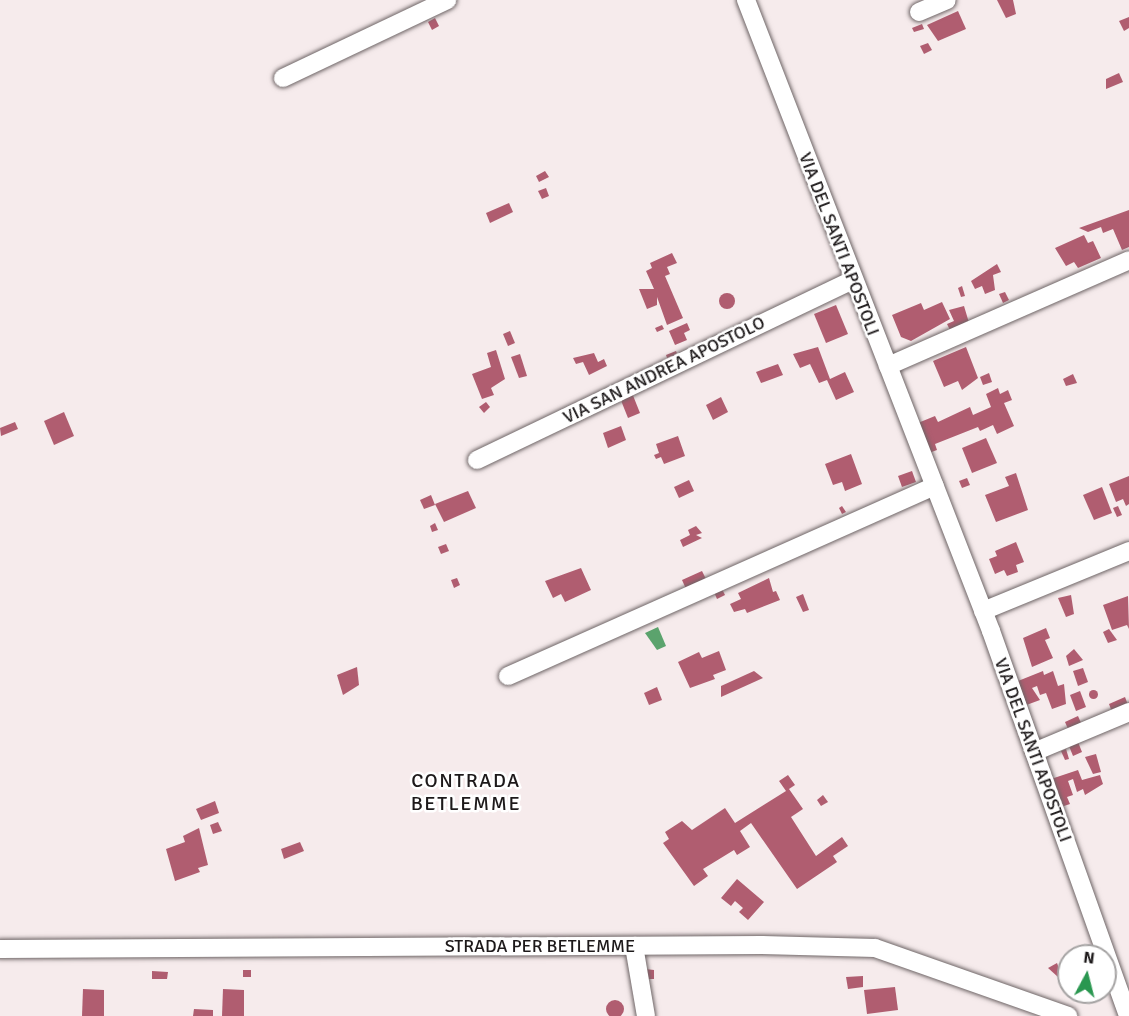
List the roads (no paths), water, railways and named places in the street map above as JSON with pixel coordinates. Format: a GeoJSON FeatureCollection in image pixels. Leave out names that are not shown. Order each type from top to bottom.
{"type":"FeatureCollection","features":[{"type":"Feature","properties":{"kind":"street"},"geometry":{"type":"LineString","coordinates":[[283,78],[447,0]]}},
{"type":"Feature","properties":{"kind":"street","name":"VIA DEL SANTI APOSTOLI"},"geometry":{"type":"LineString","coordinates":[[746,0],[852,280],[888,366],[983,611],[1128,1016]]}},
{"type":"Feature","properties":{"kind":"street"},"geometry":{"type":"LineString","coordinates":[[919,12],[947,0]]}},
{"type":"Feature","properties":{"kind":"street"},"geometry":{"type":"LineString","coordinates":[[888,366],[1129,260]]}},
{"type":"Feature","properties":{"kind":"street","name":"VIA SAN ANDREA APOSTOLO"},"geometry":{"type":"LineString","coordinates":[[477,460],[852,280]]}},
{"type":"Feature","properties":{"kind":"street"},"geometry":{"type":"LineString","coordinates":[[508,676],[935,486]]}},
{"type":"Feature","properties":{"kind":"street"},"geometry":{"type":"LineString","coordinates":[[983,611],[1129,551]]}},
{"type":"Feature","properties":{"kind":"street"},"geometry":{"type":"LineString","coordinates":[[1034,752],[1129,712]]}},
{"type":"Feature","properties":{"kind":"street"},"geometry":{"type":"LineString","coordinates":[[634,946],[646,1016]]}},
{"type":"Feature","properties":{"kind":"street","name":"STRADA PER BETLEMME"},"geometry":{"type":"LineString","coordinates":[[0,950],[634,946],[874,948],[1068,1016]]}},
{"type":"Feature","properties":{"kind":"district","name":"CONTRADA BETLEMME"},"geometry":{"type":"Point","coordinates":[466,792]}}]}
